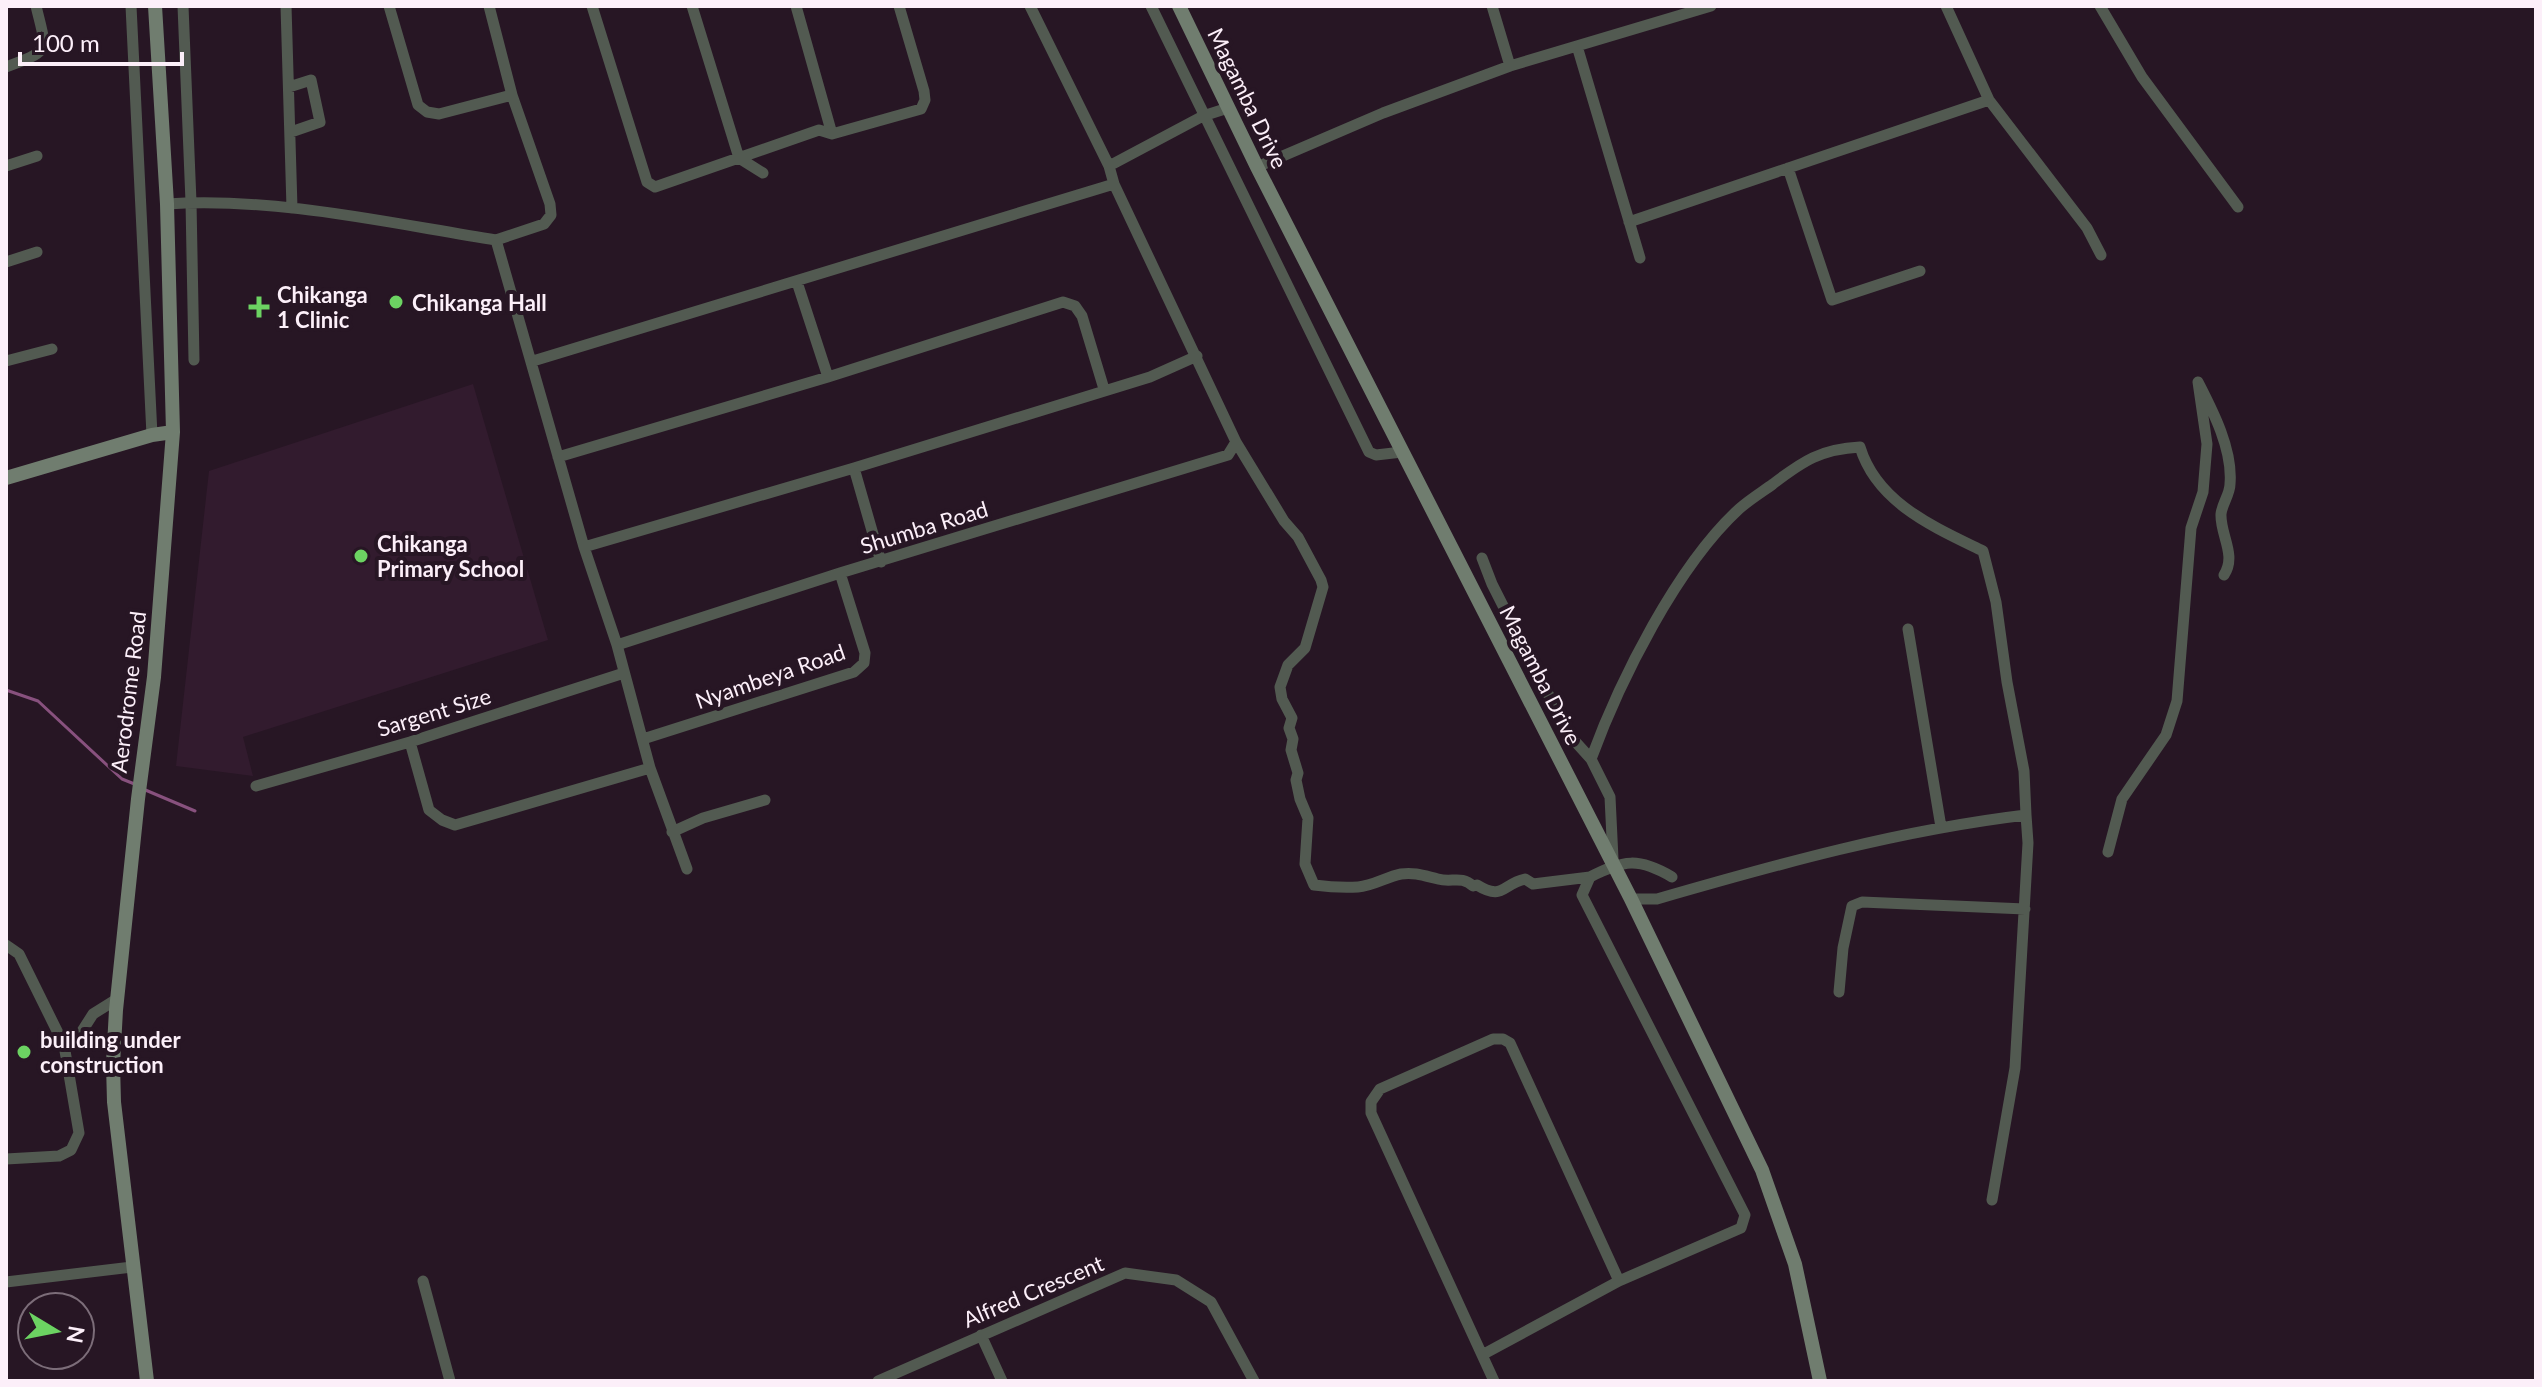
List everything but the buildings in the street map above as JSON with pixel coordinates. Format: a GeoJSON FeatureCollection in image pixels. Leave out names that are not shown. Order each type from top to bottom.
{"type":"FeatureCollection","features":[{"type":"Feature","properties":{"kind":"street"},"geometry":{"type":"LineString","coordinates":[[6,67],[42,51],[44,39],[36,6]]}},
{"type":"Feature","properties":{"kind":"street"},"geometry":{"type":"LineString","coordinates":[[131,6],[152,435]]}},
{"type":"Feature","properties":{"kind":"street","name":"Aerodrome Road"},"geometry":{"type":"LineString","coordinates":[[147,1381],[114,1102],[113,1064],[138,799],[154,677],[173,432],[167,204],[155,6]]}},
{"type":"Feature","properties":{"kind":"street"},"geometry":{"type":"LineString","coordinates":[[183,6],[194,360]]}},
{"type":"Feature","properties":{"kind":"street"},"geometry":{"type":"LineString","coordinates":[[286,6],[292,208]]}},
{"type":"Feature","properties":{"kind":"street"},"geometry":{"type":"LineString","coordinates":[[389,6],[418,105],[427,112],[439,114],[512,95]]}},
{"type":"Feature","properties":{"kind":"street"},"geometry":{"type":"LineString","coordinates":[[167,204],[191,202],[292,208],[496,240],[544,224],[551,215],[550,204],[512,95],[489,6]]}},
{"type":"Feature","properties":{"kind":"street"},"geometry":{"type":"LineString","coordinates":[[592,6],[647,182],[655,187],[819,130],[832,134],[921,109],[925,100],[924,91],[899,6]]}},
{"type":"Feature","properties":{"kind":"street"},"geometry":{"type":"LineString","coordinates":[[692,6],[739,158],[763,173]]}},
{"type":"Feature","properties":{"kind":"street"},"geometry":{"type":"LineString","coordinates":[[796,6],[832,134]]}},
{"type":"Feature","properties":{"kind":"street"},"geometry":{"type":"LineString","coordinates":[[1030,6],[1109,166],[1114,184],[1236,442],[1284,521],[1312,559],[1323,587],[1305,648],[1288,665],[1280,687],[1282,699],[1292,718],[1289,728],[1293,739],[1291,750],[1298,773],[1296,780],[1300,799],[1308,818],[1305,864],[1314,885],[1334,889],[1359,887],[1402,874],[1417,873],[1441,881],[1453,878],[1466,880],[1490,893],[1498,893],[1525,879],[1533,884],[1583,880],[1626,861],[1642,863],[1672,877]]}},
{"type":"Feature","properties":{"kind":"street"},"geometry":{"type":"LineString","coordinates":[[1151,6],[1369,452],[1376,455],[1402,452]]}},
{"type":"Feature","properties":{"kind":"street","name":"Magamba Drive"},"geometry":{"type":"LineString","coordinates":[[1179,6],[1257,167],[1631,899],[1762,1170],[1795,1264],[1820,1381]]}},
{"type":"Feature","properties":{"kind":"street"},"geometry":{"type":"LineString","coordinates":[[1492,6],[1510,66]]}},
{"type":"Feature","properties":{"kind":"street"},"geometry":{"type":"LineString","coordinates":[[1257,167],[1383,113],[1510,66],[1711,6]]}},
{"type":"Feature","properties":{"kind":"street"},"geometry":{"type":"LineString","coordinates":[[1946,6],[1989,100],[2087,228],[2101,255]]}},
{"type":"Feature","properties":{"kind":"street"},"geometry":{"type":"LineString","coordinates":[[2100,6],[2142,77],[2238,207]]}},
{"type":"Feature","properties":{"kind":"street"},"geometry":{"type":"LineString","coordinates":[[1577,46],[1640,258]]}},
{"type":"Feature","properties":{"kind":"street"},"geometry":{"type":"LineString","coordinates":[[289,87],[311,80],[320,122],[291,132]]}},
{"type":"Feature","properties":{"kind":"street"},"geometry":{"type":"LineString","coordinates":[[1629,222],[1989,100]]}},
{"type":"Feature","properties":{"kind":"street"},"geometry":{"type":"LineString","coordinates":[[1109,166],[1203,116],[1228,108]]}},
{"type":"Feature","properties":{"kind":"street"},"geometry":{"type":"LineString","coordinates":[[6,166],[37,156]]}},
{"type":"Feature","properties":{"kind":"street"},"geometry":{"type":"LineString","coordinates":[[1788,168],[1832,300],[1920,271]]}},
{"type":"Feature","properties":{"kind":"street"},"geometry":{"type":"LineString","coordinates":[[533,361],[1114,184]]}},
{"type":"Feature","properties":{"kind":"street"},"geometry":{"type":"LineString","coordinates":[[496,240],[584,547],[617,645],[650,768],[687,869]]}},
{"type":"Feature","properties":{"kind":"street"},"geometry":{"type":"LineString","coordinates":[[6,262],[37,252]]}},
{"type":"Feature","properties":{"kind":"street"},"geometry":{"type":"LineString","coordinates":[[797,282],[828,377]]}},
{"type":"Feature","properties":{"kind":"street"},"geometry":{"type":"LineString","coordinates":[[558,457],[828,377],[1063,302],[1075,306],[1082,316],[1104,389]]}},
{"type":"Feature","properties":{"kind":"street"},"geometry":{"type":"LineString","coordinates":[[6,361],[52,349]]}},
{"type":"Feature","properties":{"kind":"street"},"geometry":{"type":"LineString","coordinates":[[584,547],[1150,377],[1197,356]]}},
{"type":"Feature","properties":{"kind":"street"},"geometry":{"type":"LineString","coordinates":[[2108,852],[2122,799],[2166,735],[2177,701],[2191,528],[2203,492],[2207,444],[2198,382],[2213,410],[2231,484],[2221,515],[2229,556],[2224,575]]}},
{"type":"Feature","properties":{"kind":"street"},"geometry":{"type":"LineString","coordinates":[[6,478],[152,435],[173,432]]}},
{"type":"Feature","properties":{"kind":"street","name":"Shumba Road"},"geometry":{"type":"LineString","coordinates":[[617,645],[840,573],[1228,455],[1236,442]]}},
{"type":"Feature","properties":{"kind":"street"},"geometry":{"type":"LineString","coordinates":[[1591,759],[1610,708],[1690,565],[1738,510],[1805,459],[1837,448],[1860,447],[1865,464],[1886,492],[1923,522],[1983,551],[1996,602],[2024,771],[2028,843],[2015,1068],[1992,1200]]}},
{"type":"Feature","properties":{"kind":"street"},"geometry":{"type":"LineString","coordinates":[[854,468],[881,562]]}},
{"type":"Feature","properties":{"kind":"street"},"geometry":{"type":"LineString","coordinates":[[1482,558],[1541,681],[1572,738],[1591,759],[1610,797],[1613,865]]}},
{"type":"Feature","properties":{"kind":"street","name":"Nyambeya Road"},"geometry":{"type":"LineString","coordinates":[[643,739],[854,672],[864,663],[865,653],[840,573]]}},
{"type":"Feature","properties":{"kind":"street"},"geometry":{"type":"LineString","coordinates":[[1908,629],[1941,827]]}},
{"type":"Feature","properties":{"kind":"street","name":"Sargent Size"},"geometry":{"type":"LineString","coordinates":[[256,786],[410,742],[624,673]]}},
{"type":"Feature","properties":{"kind":"street"},"geometry":{"type":"LineString","coordinates":[[410,742],[429,810],[455,825],[650,768]]}},
{"type":"Feature","properties":{"kind":"street"},"geometry":{"type":"LineString","coordinates":[[672,832],[703,818],[765,800]]}},
{"type":"Feature","properties":{"kind":"street"},"geometry":{"type":"LineString","coordinates":[[1631,899],[1657,899],[1813,854],[1941,827],[2026,815]]}},
{"type":"Feature","properties":{"kind":"street"},"geometry":{"type":"LineString","coordinates":[[1482,1355],[1619,1281],[1741,1228],[1745,1215],[1582,895],[1590,877]]}},
{"type":"Feature","properties":{"kind":"street"},"geometry":{"type":"LineString","coordinates":[[1839,992],[1843,948],[1852,906],[1862,902],[2025,909]]}},
{"type":"Feature","properties":{"kind":"street"},"geometry":{"type":"LineString","coordinates":[[6,945],[19,954],[64,1045],[79,1133],[71,1150],[59,1156],[6,1159]]}},
{"type":"Feature","properties":{"kind":"street"},"geometry":{"type":"LineString","coordinates":[[64,1045],[77,1039],[93,1014],[117,999]]}},
{"type":"Feature","properties":{"kind":"street"},"geometry":{"type":"LineString","coordinates":[[1494,1381],[1371,1113],[1371,1102],[1380,1089],[1493,1039],[1510,1043],[1619,1281]]}},
{"type":"Feature","properties":{"kind":"street"},"geometry":{"type":"LineString","coordinates":[[6,1282],[132,1267]]}},
{"type":"Feature","properties":{"kind":"street","name":"Alfred Crescent"},"geometry":{"type":"LineString","coordinates":[[878,1381],[1125,1273],[1176,1280],[1211,1302],[1254,1381]]}},
{"type":"Feature","properties":{"kind":"street"},"geometry":{"type":"LineString","coordinates":[[423,1281],[450,1381]]}},
{"type":"Feature","properties":{"kind":"street"},"geometry":{"type":"LineString","coordinates":[[981,1335],[1002,1381]]}},
{"type":"Feature","properties":{"kind":"shaded area","name":"Chikanga Primary School"},"geometry":{"type":"Polygon","coordinates":[[[473,384],[548,640],[243,737],[253,776],[176,766],[209,471],[473,384]]]}},
{"type":"Feature","properties":{"kind":"waterway"},"geometry":{"type":"LineString","coordinates":[[6,690],[38,701],[122,779],[137,785]]}},
{"type":"Feature","properties":{"kind":"waterway"},"geometry":{"type":"LineString","coordinates":[[143,789],[195,811]]}},
{"type":"Feature","properties":{"kind":"place","name":"Chikanga Hall"},"geometry":{"type":"Point","coordinates":[396,302]}},
{"type":"Feature","properties":{"kind":"place","name":"Chikanga 1 Clinic"},"geometry":{"type":"Point","coordinates":[259,307]}},
{"type":"Feature","properties":{"kind":"place","name":"Chikanga Primary School"},"geometry":{"type":"Point","coordinates":[361,556]}},
{"type":"Feature","properties":{"kind":"place","name":"building under construction"},"geometry":{"type":"Point","coordinates":[24,1052]}}]}
